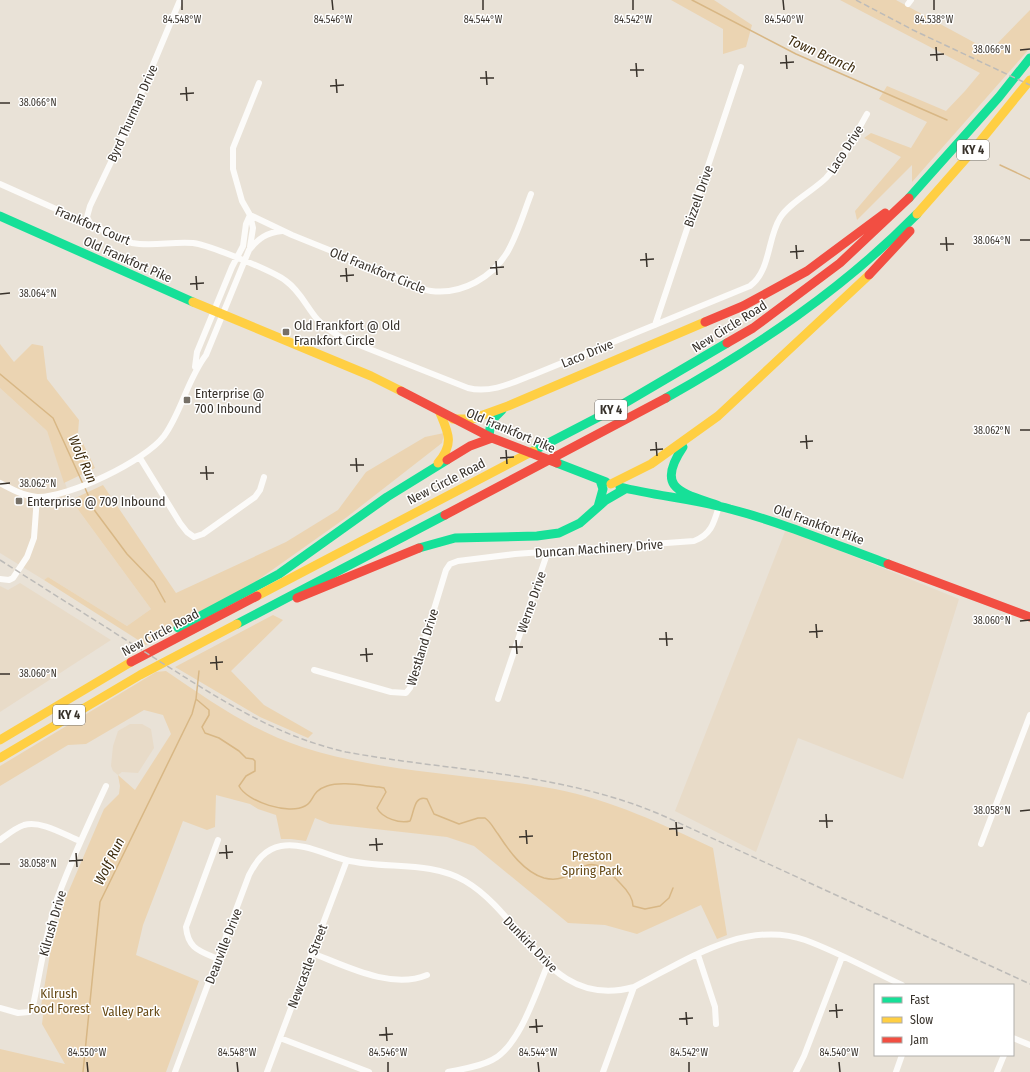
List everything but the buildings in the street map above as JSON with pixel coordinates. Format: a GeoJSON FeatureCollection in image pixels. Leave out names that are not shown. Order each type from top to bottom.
{"type":"FeatureCollection","features":[{"type":"Feature","properties":{"kind":"main road","name":"New Circle Road"},"geometry":{"type":"LineString","coordinates":[[0,740],[127,664],[407,516],[618,407],[718,350],[777,312],[840,263],[908,200],[999,97],[1028,60]]}},
{"type":"Feature","properties":{"kind":"main road","name":"KY 4"},"geometry":{"type":"LineString","coordinates":[[0,758],[140,675],[664,399],[734,359],[804,312],[878,252],[934,196],[1030,80]]}},
{"type":"Feature","properties":{"kind":"main road"},"geometry":{"type":"LineString","coordinates":[[611,484],[651,464],[688,439],[718,416],[860,284],[920,221],[934,196]]}},
{"type":"Feature","properties":{"kind":"main road"},"geometry":{"type":"LineString","coordinates":[[453,419],[472,419],[508,406],[743,306],[807,271],[885,213],[908,200]]}},
{"type":"Feature","properties":{"kind":"main road","name":"Old Frankfort Pike"},"geometry":{"type":"LineString","coordinates":[[0,216],[218,314],[371,376],[440,413],[494,439],[580,473],[611,484],[652,495],[719,506],[767,519],[819,537],[1030,617]]}},
{"type":"Feature","properties":{"kind":"main road"},"geometry":{"type":"LineString","coordinates":[[166,644],[170,633],[279,574],[387,497],[433,468],[470,446],[494,439],[489,428],[492,417],[508,406]]}},
{"type":"Feature","properties":{"kind":"main road"},"geometry":{"type":"LineString","coordinates":[[433,468],[444,456],[448,448],[449,436],[440,413]]}},
{"type":"Feature","properties":{"kind":"main road"},"geometry":{"type":"LineString","coordinates":[[688,439],[670,465],[670,478],[680,491],[719,506]]}},
{"type":"Feature","properties":{"kind":"main road"},"geometry":{"type":"LineString","coordinates":[[598,507],[603,489],[600,480]]}},
{"type":"Feature","properties":{"kind":"main road"},"geometry":{"type":"LineString","coordinates":[[282,599],[303,597],[397,555],[449,539],[479,536],[537,536],[559,533],[580,523],[609,498],[626,488]]}},
{"type":"Feature","properties":{"kind":"street","name":"Byrd Thurman Drive"},"geometry":{"type":"LineString","coordinates":[[91,225],[87,217],[90,206],[122,139],[180,0]]}},
{"type":"Feature","properties":{"kind":"street","name":"Bizzell Drive"},"geometry":{"type":"LineString","coordinates":[[655,326],[741,67]]}},
{"type":"Feature","properties":{"kind":"street"},"geometry":{"type":"LineString","coordinates":[[195,369],[197,352],[218,314],[249,250],[253,228],[250,215],[242,201],[233,169],[233,148],[259,83]]}},
{"type":"Feature","properties":{"kind":"street","name":"Laco Drive"},"geometry":{"type":"LineString","coordinates":[[244,262],[286,281],[296,289],[316,318],[332,332],[344,338],[473,390],[503,386],[740,291],[756,281],[764,268],[780,218],[820,184],[834,168],[867,114]]}},
{"type":"Feature","properties":{"kind":"street","name":"Frankfort Court"},"geometry":{"type":"LineString","coordinates":[[0,184],[132,242],[150,245],[194,243],[244,262]]}},
{"type":"Feature","properties":{"kind":"street","name":"Old Frankfort Circle"},"geometry":{"type":"LineString","coordinates":[[250,215],[283,231],[430,291],[448,291],[461,288],[479,280],[499,264],[508,250],[531,194]]}},
{"type":"Feature","properties":{"kind":"street"},"geometry":{"type":"LineString","coordinates":[[0,483],[20,493],[38,497],[58,495],[78,488],[140,458],[154,448],[171,424],[195,369],[206,355],[236,258],[243,246],[250,215]]}},
{"type":"Feature","properties":{"kind":"street"},"geometry":{"type":"LineString","coordinates":[[249,250],[260,237],[272,232],[283,231]]}},
{"type":"Feature","properties":{"kind":"street"},"geometry":{"type":"LineString","coordinates":[[140,458],[180,523],[187,532],[194,537],[203,534],[247,504],[260,490],[264,477]]}},
{"type":"Feature","properties":{"kind":"street"},"geometry":{"type":"LineString","coordinates":[[0,579],[9,580],[14,578],[27,557],[34,538],[38,497]]}},
{"type":"Feature","properties":{"kind":"street","name":"Duncan Machinery Drive"},"geometry":{"type":"LineString","coordinates":[[458,561],[548,551],[661,545],[694,541],[708,533],[713,526],[719,506]]}},
{"type":"Feature","properties":{"kind":"street","name":"Werne Drive"},"geometry":{"type":"LineString","coordinates":[[498,699],[548,551]]}},
{"type":"Feature","properties":{"kind":"street","name":"Westland Drive"},"geometry":{"type":"LineString","coordinates":[[314,670],[391,692],[406,693],[410,688],[446,570],[450,564],[458,561]]}},
{"type":"Feature","properties":{"kind":"street"},"geometry":{"type":"LineString","coordinates":[[981,844],[1030,715]]}},
{"type":"Feature","properties":{"kind":"street","name":"Kilrush Drive"},"geometry":{"type":"LineString","coordinates":[[0,1008],[22,1013],[29,1012],[33,1006],[45,943],[55,906],[80,841],[106,786]]}},
{"type":"Feature","properties":{"kind":"street"},"geometry":{"type":"LineString","coordinates":[[0,840],[19,827],[31,824],[44,826],[80,841]]}},
{"type":"Feature","properties":{"kind":"street"},"geometry":{"type":"LineString","coordinates":[[218,840],[186,927],[188,941],[192,946],[218,959]]}},
{"type":"Feature","properties":{"kind":"street","name":"Deauville Drive"},"geometry":{"type":"LineString","coordinates":[[175,1072],[255,864],[260,857],[274,848],[295,846]]}},
{"type":"Feature","properties":{"kind":"street","name":"Dunkirk Drive"},"geometry":{"type":"LineString","coordinates":[[295,846],[347,860],[433,869],[460,878],[490,902],[548,964],[574,984],[586,989],[608,992],[634,987],[698,954],[739,939],[769,935],[804,940],[900,984]]}},
{"type":"Feature","properties":{"kind":"street","name":"Newcastle Street"},"geometry":{"type":"LineString","coordinates":[[267,1072],[347,860]]}},
{"type":"Feature","properties":{"kind":"street"},"geometry":{"type":"LineString","coordinates":[[312,953],[376,976],[416,980],[428,975]]}},
{"type":"Feature","properties":{"kind":"street"},"geometry":{"type":"LineString","coordinates":[[698,954],[715,1006],[716,1024]]}},
{"type":"Feature","properties":{"kind":"street"},"geometry":{"type":"LineString","coordinates":[[796,1072],[804,1056],[842,957]]}},
{"type":"Feature","properties":{"kind":"street"},"geometry":{"type":"LineString","coordinates":[[448,1072],[491,1061],[505,1052],[516,1038],[548,964]]}},
{"type":"Feature","properties":{"kind":"street"},"geometry":{"type":"LineString","coordinates":[[603,1072],[634,987]]}},
{"type":"Feature","properties":{"kind":"street"},"geometry":{"type":"LineString","coordinates":[[280,1038],[369,1072]]}},
{"type":"Feature","properties":{"kind":"street"},"geometry":{"type":"LineString","coordinates":[[1014,1038],[1030,1045]]}},
{"type":"Feature","properties":{"kind":"street"},"geometry":{"type":"LineString","coordinates":[[896,1072],[902,1056]]}},
{"type":"Feature","properties":{"kind":"street"},"geometry":{"type":"LineString","coordinates":[[997,1072],[1004,1056]]}},
{"type":"Feature","properties":{"kind":"shaded area"},"geometry":{"type":"Polygon","coordinates":[[[0,388],[47,431],[71,500],[151,609],[127,626],[48,577],[44,580],[0,553],[0,388]]]}},
{"type":"Feature","properties":{"kind":"shaded area"},"geometry":{"type":"Polygon","coordinates":[[[786,529],[959,599],[903,779],[798,738],[756,852],[675,811],[786,529]]]}},
{"type":"Feature","properties":{"kind":"shaded area"},"geometry":{"type":"Polygon","coordinates":[[[20,583],[111,640],[0,712],[0,586],[8,590],[20,583]]]}},
{"type":"Feature","properties":{"kind":"shaded area"},"geometry":{"type":"Polygon","coordinates":[[[130,724],[142,724],[151,729],[154,748],[138,773],[122,772],[118,775],[113,771],[111,766],[113,746],[118,731],[130,724]]]}},
{"type":"Feature","properties":{"kind":"green space"},"geometry":{"type":"Polygon","coordinates":[[[671,0],[714,0],[752,25],[746,47],[723,54],[723,29],[671,0]]]}},
{"type":"Feature","properties":{"kind":"green space"},"geometry":{"type":"Polygon","coordinates":[[[840,0],[896,0],[990,51],[1030,10],[1030,48],[912,182],[912,165],[857,220],[855,211],[901,157],[864,138],[871,133],[911,148],[927,122],[879,99],[887,86],[946,111],[980,73],[840,0]]]}},
{"type":"Feature","properties":{"kind":"green space"},"geometry":{"type":"Polygon","coordinates":[[[0,344],[14,362],[32,344],[43,346],[47,379],[79,420],[78,433],[95,468],[64,483],[47,431],[0,388],[0,344]]]}},
{"type":"Feature","properties":{"kind":"green space"},"geometry":{"type":"Polygon","coordinates":[[[444,433],[442,443],[347,517],[245,589],[146,645],[44,580],[48,577],[127,626],[151,609],[71,500],[103,485],[176,593],[286,542],[338,510],[366,472],[425,437],[444,433]]]}},
{"type":"Feature","properties":{"kind":"green space"},"geometry":{"type":"Polygon","coordinates":[[[273,615],[283,620],[231,671],[264,705],[313,733],[308,738],[260,717],[175,667],[273,615]]]}},
{"type":"Feature","properties":{"kind":"green space","name":"Preston Spring Park"},"geometry":{"type":"Polygon","coordinates":[[[166,671],[248,724],[302,747],[332,756],[396,768],[555,789],[597,799],[675,830],[713,848],[727,935],[717,939],[701,905],[637,934],[605,925],[568,923],[474,846],[447,837],[330,824],[315,818],[306,841],[281,839],[276,815],[258,809],[250,804],[216,795],[215,827],[207,830],[183,821],[143,925],[136,955],[199,981],[166,1072],[0,1072],[0,1049],[65,1064],[42,1024],[43,1016],[41,1006],[50,954],[64,902],[104,809],[119,794],[120,786],[118,775],[135,790],[171,734],[163,715],[144,710],[86,744],[68,745],[0,786],[0,766],[156,672],[166,671]]]}},
{"type":"Feature","properties":{"kind":"waterway","name":"Town Branch"},"geometry":{"type":"LineString","coordinates":[[692,0],[796,54],[947,120]]}},
{"type":"Feature","properties":{"kind":"waterway","name":"Town Branch"},"geometry":{"type":"LineString","coordinates":[[1000,165],[1030,179]]}},
{"type":"Feature","properties":{"kind":"waterway","name":"Wolf Run"},"geometry":{"type":"LineString","coordinates":[[0,374],[53,418],[83,484]]}},
{"type":"Feature","properties":{"kind":"waterway","name":"Wolf Run"},"geometry":{"type":"LineString","coordinates":[[85,488],[95,511],[127,554],[154,582],[165,602]]}},
{"type":"Feature","properties":{"kind":"waterway","name":"Wolf Run"},"geometry":{"type":"LineString","coordinates":[[83,1072],[100,902],[192,714],[196,699],[199,671]]}},
{"type":"Feature","properties":{"kind":"waterway"},"geometry":{"type":"LineString","coordinates":[[196,699],[209,710],[209,715],[202,727],[205,733],[219,738],[239,751],[246,758],[253,759],[255,761],[255,771],[246,776],[239,786],[243,792],[259,802],[279,808],[298,808],[308,804],[315,793],[327,786],[353,784],[384,788],[386,792],[377,808],[383,815],[396,821],[410,821],[415,805],[419,799],[423,798],[427,799],[434,814],[459,824],[478,818],[485,818],[518,860],[530,871],[544,878],[556,879],[566,877],[588,865],[597,865],[607,871],[625,888],[630,896],[633,906],[645,909],[660,906],[669,898],[673,888]]}},
{"type":"Feature","properties":{"kind":"railway"},"geometry":{"type":"LineString","coordinates":[[856,0],[913,30],[1030,85]]}},
{"type":"Feature","properties":{"kind":"railway"},"geometry":{"type":"LineString","coordinates":[[0,560],[204,689],[249,715],[295,736],[346,752],[549,782],[628,802],[666,817],[1030,984]]}},
{"type":"Feature","properties":{"kind":"traffic: fast"},"geometry":{"type":"LineString","coordinates":[[909,198],[999,97],[1030,58]]}},
{"type":"Feature","properties":{"kind":"traffic: fast"},"geometry":{"type":"LineString","coordinates":[[666,398],[700,379],[798,315],[859,267],[917,214]]}},
{"type":"Feature","properties":{"kind":"traffic: fast"},"geometry":{"type":"LineString","coordinates":[[0,216],[193,302]]}},
{"type":"Feature","properties":{"kind":"traffic: fast"},"geometry":{"type":"LineString","coordinates":[[533,451],[618,407],[727,343]]}},
{"type":"Feature","properties":{"kind":"traffic: fast"},"geometry":{"type":"LineString","coordinates":[[489,436],[491,421],[502,410]]}},
{"type":"Feature","properties":{"kind":"traffic: fast"},"geometry":{"type":"LineString","coordinates":[[683,447],[675,461],[671,473],[672,481],[677,488],[684,493],[719,506]]}},
{"type":"Feature","properties":{"kind":"traffic: fast"},"geometry":{"type":"LineString","coordinates":[[178,628],[279,574],[387,497],[447,460]]}},
{"type":"Feature","properties":{"kind":"traffic: fast"},"geometry":{"type":"LineString","coordinates":[[557,463],[606,482]]}},
{"type":"Feature","properties":{"kind":"traffic: fast"},"geometry":{"type":"LineString","coordinates":[[598,507],[603,489],[600,480]]}},
{"type":"Feature","properties":{"kind":"traffic: fast"},"geometry":{"type":"LineString","coordinates":[[620,487],[717,506],[750,515],[888,564]]}},
{"type":"Feature","properties":{"kind":"traffic: fast"},"geometry":{"type":"LineString","coordinates":[[419,548],[455,538],[537,536],[559,533],[580,523],[606,500],[625,489]]}},
{"type":"Feature","properties":{"kind":"traffic: fast"},"geometry":{"type":"LineString","coordinates":[[237,624],[445,515]]}},
{"type":"Feature","properties":{"kind":"traffic: slow"},"geometry":{"type":"LineString","coordinates":[[917,214],[969,155],[1030,80]]}},
{"type":"Feature","properties":{"kind":"traffic: slow"},"geometry":{"type":"LineString","coordinates":[[611,484],[651,464],[718,416],[869,275]]}},
{"type":"Feature","properties":{"kind":"traffic: slow"},"geometry":{"type":"LineString","coordinates":[[193,302],[371,376],[401,391]]}},
{"type":"Feature","properties":{"kind":"traffic: slow"},"geometry":{"type":"LineString","coordinates":[[453,419],[472,419],[508,406],[705,322]]}},
{"type":"Feature","properties":{"kind":"traffic: slow"},"geometry":{"type":"LineString","coordinates":[[438,463],[448,444],[448,433],[440,413]]}},
{"type":"Feature","properties":{"kind":"traffic: slow"},"geometry":{"type":"LineString","coordinates":[[257,596],[533,451]]}},
{"type":"Feature","properties":{"kind":"traffic: slow"},"geometry":{"type":"LineString","coordinates":[[0,758],[140,675],[237,624]]}},
{"type":"Feature","properties":{"kind":"traffic: slow"},"geometry":{"type":"LineString","coordinates":[[0,740],[131,662]]}},
{"type":"Feature","properties":{"kind":"traffic: jam"},"geometry":{"type":"LineString","coordinates":[[727,343],[753,328],[840,263],[909,198]]}},
{"type":"Feature","properties":{"kind":"traffic: jam"},"geometry":{"type":"LineString","coordinates":[[705,322],[743,306],[807,271],[885,213]]}},
{"type":"Feature","properties":{"kind":"traffic: jam"},"geometry":{"type":"LineString","coordinates":[[869,275],[910,231]]}},
{"type":"Feature","properties":{"kind":"traffic: jam"},"geometry":{"type":"LineString","coordinates":[[401,391],[492,438],[557,463]]}},
{"type":"Feature","properties":{"kind":"traffic: jam"},"geometry":{"type":"LineString","coordinates":[[445,515],[666,398]]}},
{"type":"Feature","properties":{"kind":"traffic: jam"},"geometry":{"type":"LineString","coordinates":[[447,460],[470,446],[492,438]]}},
{"type":"Feature","properties":{"kind":"traffic: jam"},"geometry":{"type":"LineString","coordinates":[[297,598],[419,548]]}},
{"type":"Feature","properties":{"kind":"traffic: jam"},"geometry":{"type":"LineString","coordinates":[[888,564],[1030,617]]}},
{"type":"Feature","properties":{"kind":"traffic: jam"},"geometry":{"type":"LineString","coordinates":[[131,662],[257,596]]}},
{"type":"Feature","properties":{"kind":"place","name":"Old Frankfort @ Old Frankfort Circle"},"geometry":{"type":"Point","coordinates":[286,332]}},
{"type":"Feature","properties":{"kind":"place","name":"Enterprise @ 700 Inbound"},"geometry":{"type":"Point","coordinates":[187,400]}},
{"type":"Feature","properties":{"kind":"place","name":"Enterprise @ 709 Inbound"},"geometry":{"type":"Point","coordinates":[19,501]}},
{"type":"Feature","properties":{"kind":"park label","name":"Kilrush Food Forest"},"geometry":{"type":"Point","coordinates":[59,1000]}},
{"type":"Feature","properties":{"kind":"park label","name":"Valley Park"},"geometry":{"type":"Point","coordinates":[131,1011]}}]}
